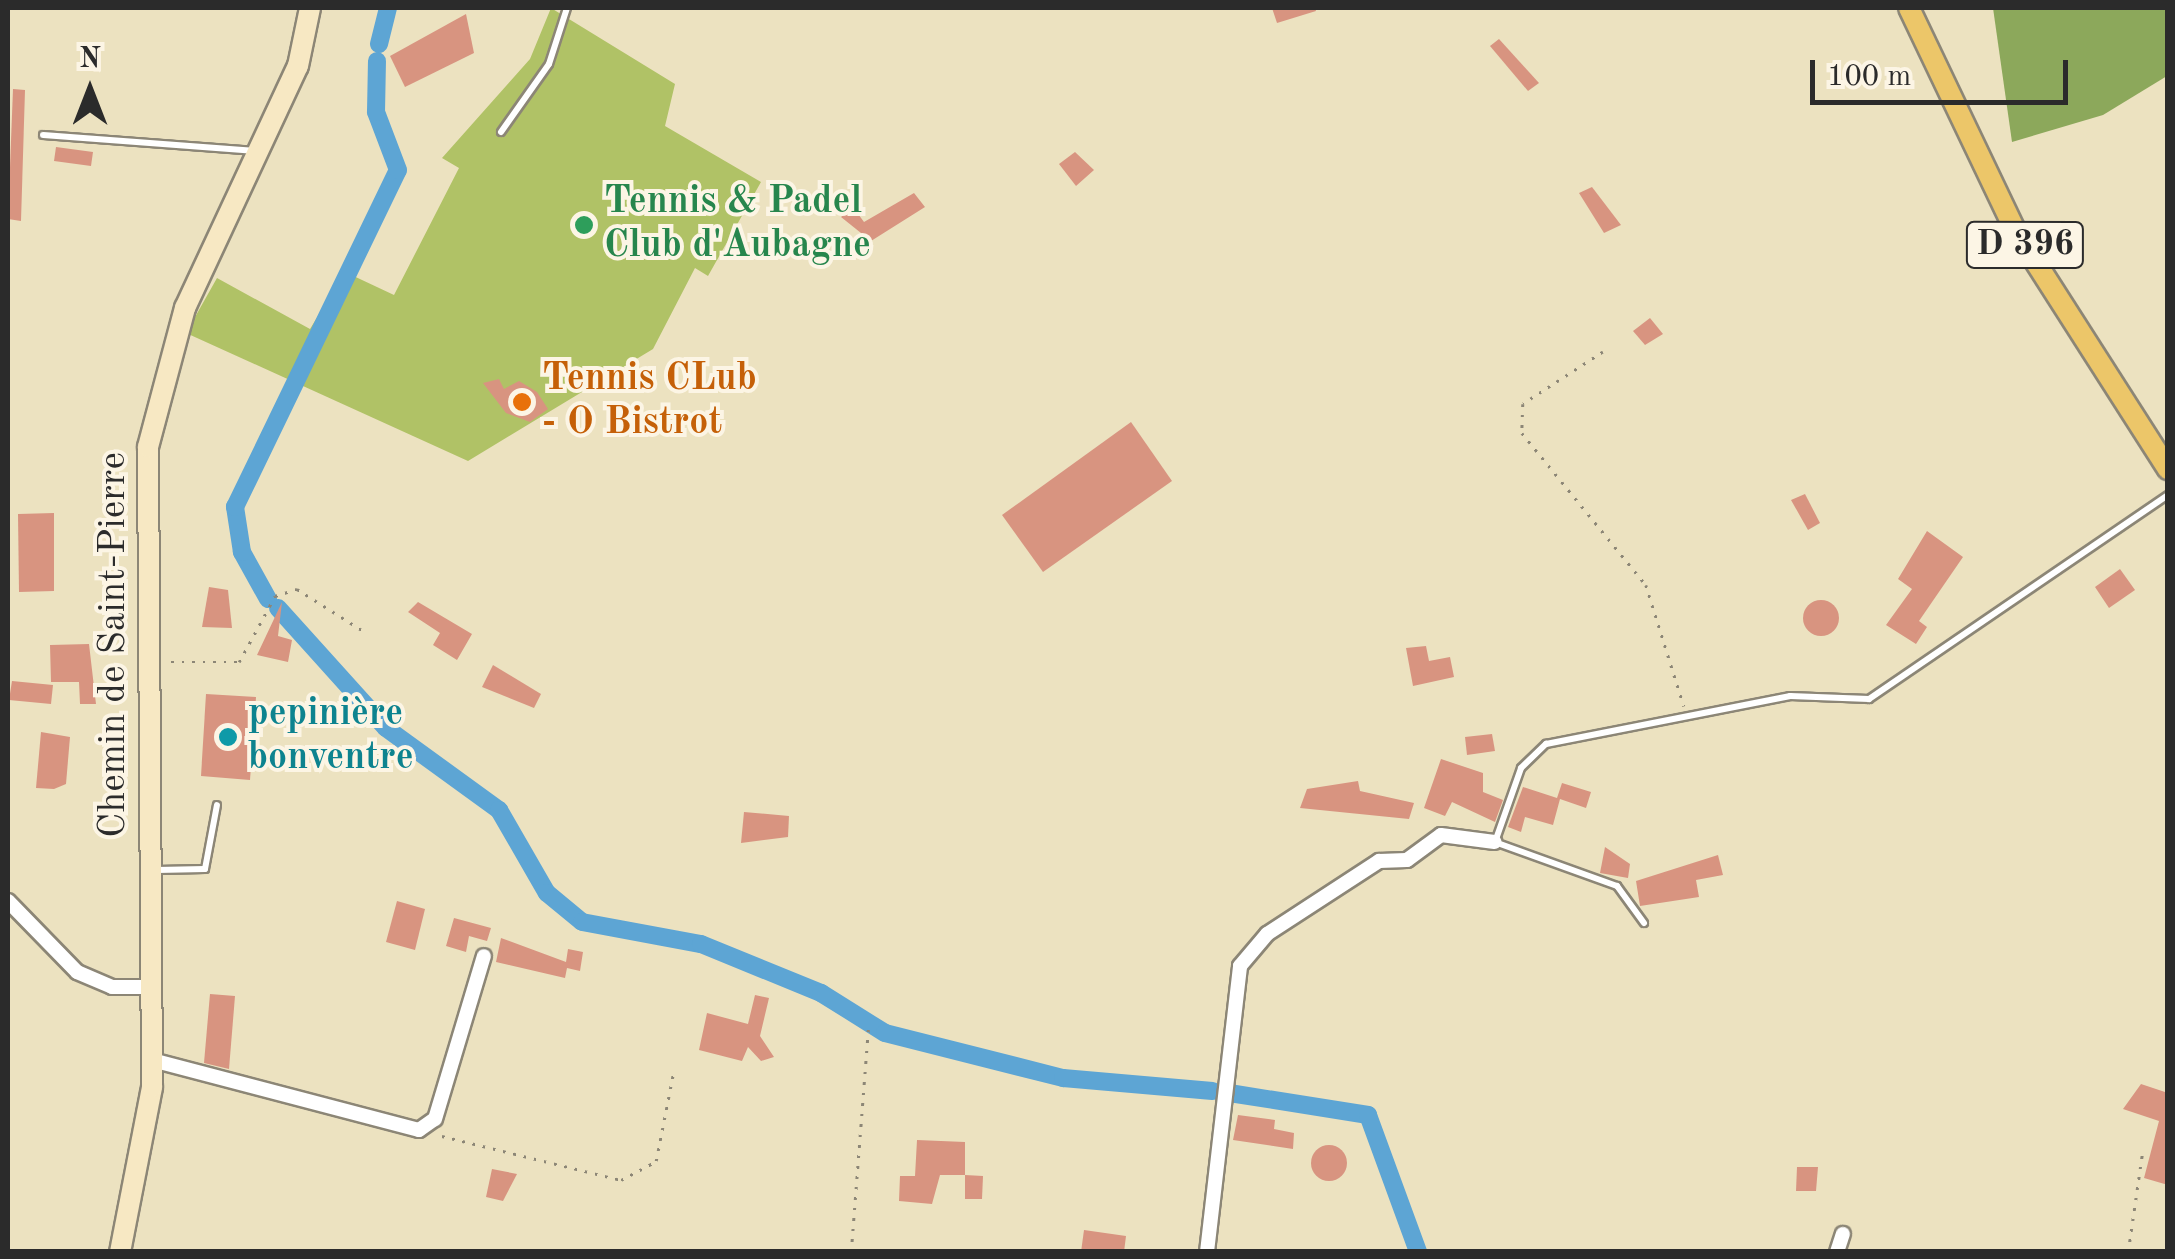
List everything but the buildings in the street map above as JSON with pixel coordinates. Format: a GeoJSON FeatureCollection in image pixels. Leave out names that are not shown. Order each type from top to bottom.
{"type":"FeatureCollection","features":[{"type":"Feature","properties":{"kind":"main road","name":"Chemin de Saint-Pierre"},"geometry":{"type":"LineString","coordinates":[[120,1252],[142,1170],[152,1060],[144,526],[160,378],[298,66],[310,8]]}},
{"type":"Feature","properties":{"kind":"main road","name":"D 396"},"geometry":{"type":"LineString","coordinates":[[1909,8],[2015,230],[2168,469]]}},
{"type":"Feature","properties":{"kind":"street"},"geometry":{"type":"LineString","coordinates":[[1207,1252],[1223,1050],[1240,966],[1267,934],[1379,861],[1407,860],[1441,835],[1495,842]]}},
{"type":"Feature","properties":{"kind":"street"},"geometry":{"type":"LineString","coordinates":[[8,901],[77,972],[112,987],[152,988]]}},
{"type":"Feature","properties":{"kind":"street"},"geometry":{"type":"LineString","coordinates":[[152,1060],[420,1130],[435,1119],[484,956]]}},
{"type":"Feature","properties":{"kind":"street"},"geometry":{"type":"LineString","coordinates":[[1838,1252],[1843,1234]]}},
{"type":"Feature","properties":{"kind":"lane"},"geometry":{"type":"LineString","coordinates":[[502,132],[549,64],[567,8]]}},
{"type":"Feature","properties":{"kind":"lane"},"geometry":{"type":"LineString","coordinates":[[43,135],[260,151]]}},
{"type":"Feature","properties":{"kind":"lane"},"geometry":{"type":"LineString","coordinates":[[1644,923],[1617,886],[1495,842],[1521,768],[1546,744],[1685,711],[1790,696],[1869,699],[2168,495]]}},
{"type":"Feature","properties":{"kind":"lane"},"geometry":{"type":"LineString","coordinates":[[150,870],[205,869],[217,804]]}},
{"type":"Feature","properties":{"kind":"path"},"geometry":{"type":"LineString","coordinates":[[1604,352],[1523,404],[1522,433],[1646,586],[1685,711]]}},
{"type":"Feature","properties":{"kind":"path"},"geometry":{"type":"LineString","coordinates":[[146,662],[239,662],[275,596],[296,589],[365,632]]}},
{"type":"Feature","properties":{"kind":"path"},"geometry":{"type":"LineString","coordinates":[[851,1252],[868,1030]]}},
{"type":"Feature","properties":{"kind":"path"},"geometry":{"type":"LineString","coordinates":[[420,1130],[622,1180],[656,1161],[674,1069]]}},
{"type":"Feature","properties":{"kind":"path"},"geometry":{"type":"LineString","coordinates":[[2128,1252],[2142,1155]]}},
{"type":"Feature","properties":{"kind":"green space","name":"Tennis & Padel Club d'Aubagne"},"geometry":{"type":"Polygon","coordinates":[[[551,8],[675,84],[665,126],[761,182],[708,276],[695,268],[653,349],[468,461],[186,333],[217,278],[310,329],[345,272],[394,295],[459,168],[442,158],[530,59],[551,8]]]}},
{"type":"Feature","properties":{"kind":"green space"},"geometry":{"type":"Polygon","coordinates":[[[1993,8],[2167,8],[2167,76],[2103,115],[2012,142],[1993,8]]]}},
{"type":"Feature","properties":{"kind":"waterway"},"geometry":{"type":"LineString","coordinates":[[379,44],[388,8]]}},
{"type":"Feature","properties":{"kind":"waterway"},"geometry":{"type":"LineString","coordinates":[[268,599],[242,552],[235,507],[398,170],[376,112],[377,61]]}},
{"type":"Feature","properties":{"kind":"waterway"},"geometry":{"type":"LineString","coordinates":[[278,608],[386,728],[499,810],[547,893],[582,922],[701,944],[821,993],[885,1033],[1063,1078],[1212,1091]]}},
{"type":"Feature","properties":{"kind":"waterway"},"geometry":{"type":"LineString","coordinates":[[1223,1092],[1368,1115],[1418,1252]]}},
{"type":"Feature","properties":{"kind":"place","name":"Tennis & Padel Club d'Aubagne"},"geometry":{"type":"Point","coordinates":[584,225]}},
{"type":"Feature","properties":{"kind":"place","name":"Tennis CLub - O Bistrot"},"geometry":{"type":"Point","coordinates":[522,402]}},
{"type":"Feature","properties":{"kind":"place","name":"pepinière bonventre"},"geometry":{"type":"Point","coordinates":[228,737]}}]}
